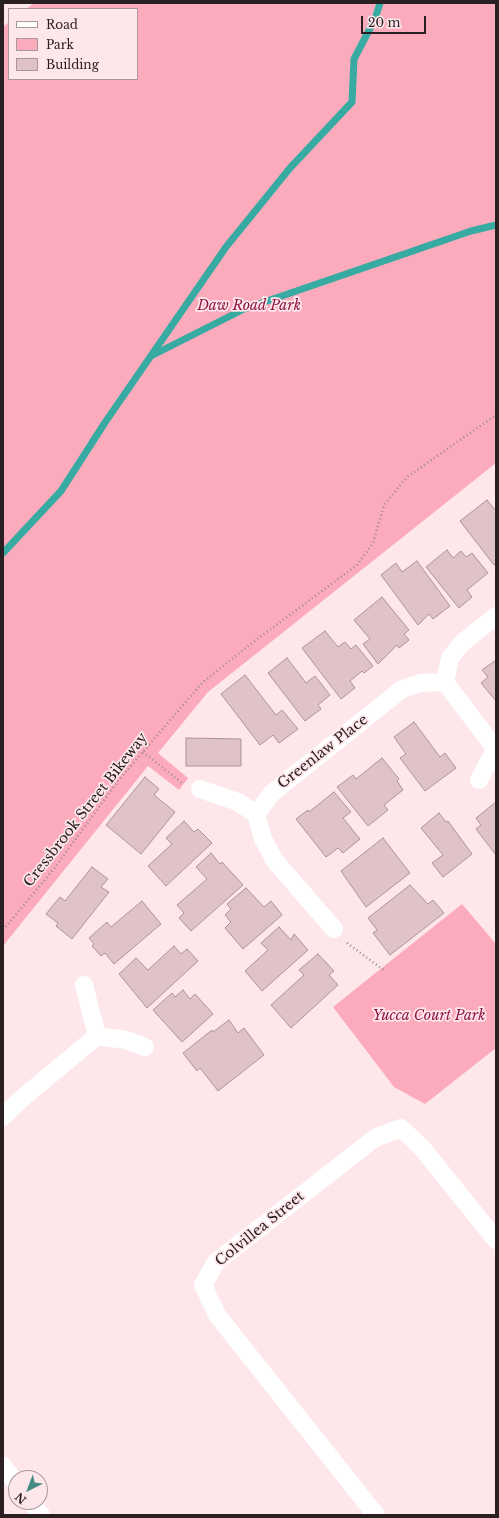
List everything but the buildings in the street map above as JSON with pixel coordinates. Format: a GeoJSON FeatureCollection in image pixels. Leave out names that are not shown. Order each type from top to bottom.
{"type":"FeatureCollection","features":[{"type":"Feature","properties":{"kind":"street"},"geometry":{"type":"LineString","coordinates":[[478,780],[495,748],[445,682],[450,658],[462,643],[496,616]]}},
{"type":"Feature","properties":{"kind":"street","name":"Greenlaw Place"},"geometry":{"type":"LineString","coordinates":[[256,814],[272,793],[402,689],[421,683],[445,682]]}},
{"type":"Feature","properties":{"kind":"street"},"geometry":{"type":"LineString","coordinates":[[200,789],[238,802],[256,814],[263,839],[275,861],[334,929]]}},
{"type":"Feature","properties":{"kind":"street"},"geometry":{"type":"LineString","coordinates":[[84,985],[97,1036]]}},
{"type":"Feature","properties":{"kind":"street"},"geometry":{"type":"LineString","coordinates":[[3,1117],[20,1100],[97,1036],[126,1040],[145,1047]]}},
{"type":"Feature","properties":{"kind":"street","name":"Colvillea Street"},"geometry":{"type":"LineString","coordinates":[[376,1515],[217,1315],[203,1285],[216,1262],[375,1138],[401,1128],[422,1148],[496,1240]]}},
{"type":"Feature","properties":{"kind":"path","name":"Cressbrook Street Bikeway"},"geometry":{"type":"LineString","coordinates":[[3,930],[53,870],[118,781],[203,682],[252,643],[357,565],[374,543],[384,506],[407,477],[496,415]]}},
{"type":"Feature","properties":{"kind":"path"},"geometry":{"type":"LineString","coordinates":[[143,752],[188,787],[200,789]]}},
{"type":"Feature","properties":{"kind":"path"},"geometry":{"type":"LineString","coordinates":[[334,929],[341,939],[385,971]]}},
{"type":"Feature","properties":{"kind":"green space","name":"Daw Road Park"},"geometry":{"type":"Polygon","coordinates":[[[34,3],[496,3],[496,463],[208,692],[158,753],[188,778],[179,790],[148,766],[3,946],[3,27],[8,23],[8,80],[138,80],[138,8],[27,8],[34,3]]]}},
{"type":"Feature","properties":{"kind":"green space","name":"Yucca Court Park"},"geometry":{"type":"Polygon","coordinates":[[[462,904],[496,944],[496,1048],[425,1104],[394,1087],[333,1007],[462,904]]]}},
{"type":"Feature","properties":{"kind":"waterway"},"geometry":{"type":"LineString","coordinates":[[3,553],[61,491],[106,421],[226,247],[290,168],[352,102],[354,59],[375,19],[380,3]]}},
{"type":"Feature","properties":{"kind":"waterway"},"geometry":{"type":"LineString","coordinates":[[151,356],[244,309],[471,231],[496,225]]}}]}
